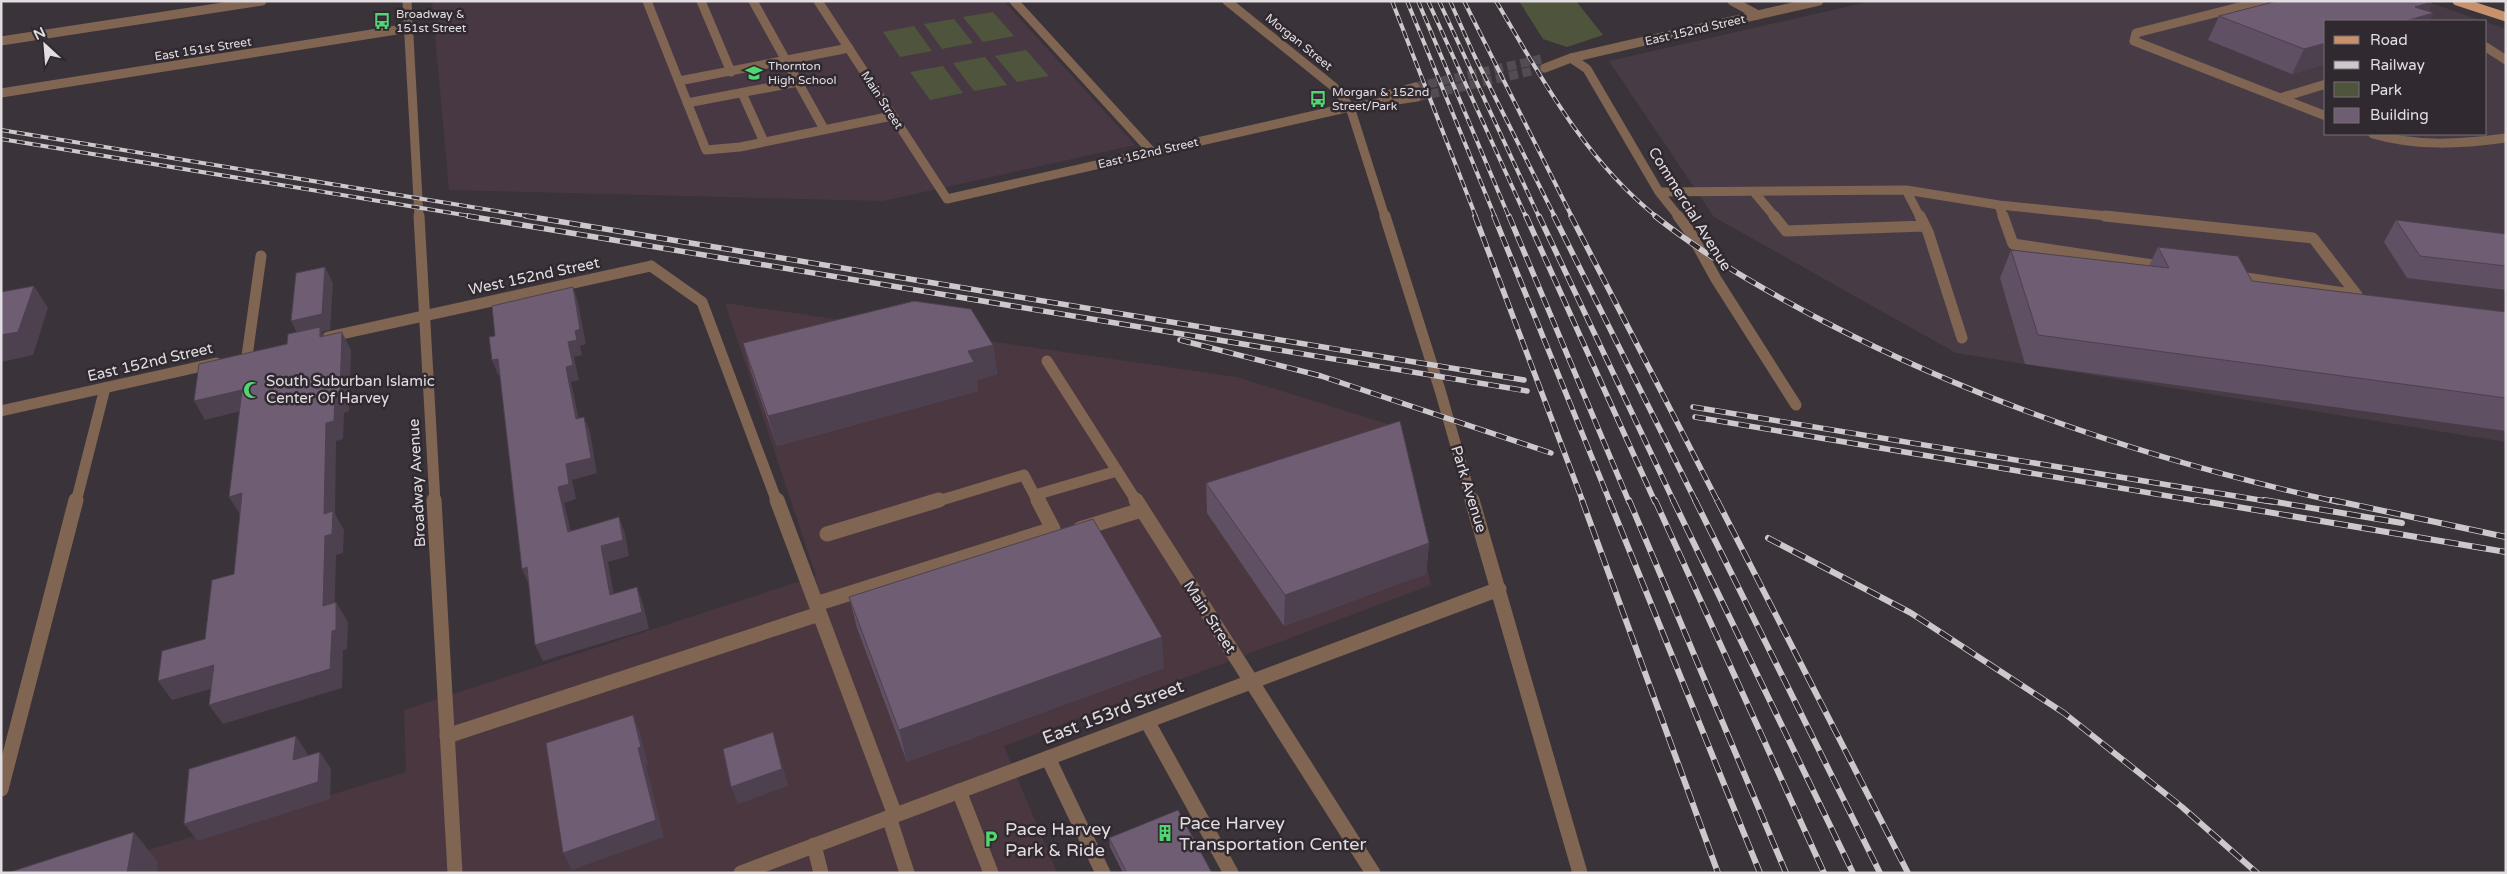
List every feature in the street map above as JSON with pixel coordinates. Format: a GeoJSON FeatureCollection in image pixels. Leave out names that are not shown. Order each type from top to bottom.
{"type":"FeatureCollection","features":[{"type":"Feature","properties":{"kind":"main road"},"geometry":{"type":"LineString","coordinates":[[2457,1],[2506,17]]}},
{"type":"Feature","properties":{"kind":"street"},"geometry":{"type":"LineString","coordinates":[[198,11],[200,1]]}},
{"type":"Feature","properties":{"kind":"street"},"geometry":{"type":"LineString","coordinates":[[1,41],[262,1]]}},
{"type":"Feature","properties":{"kind":"street","name":"Broadway Avenue"},"geometry":{"type":"LineString","coordinates":[[407,1],[455,873]]}},
{"type":"Feature","properties":{"kind":"street"},"geometry":{"type":"LineString","coordinates":[[647,1],[706,150],[722,150],[892,116]]}},
{"type":"Feature","properties":{"kind":"street"},"geometry":{"type":"LineString","coordinates":[[701,1],[731,72]]}},
{"type":"Feature","properties":{"kind":"street"},"geometry":{"type":"LineString","coordinates":[[753,1],[824,129]]}},
{"type":"Feature","properties":{"kind":"street","name":"Main Street"},"geometry":{"type":"LineString","coordinates":[[818,1],[946,199]]}},
{"type":"Feature","properties":{"kind":"street"},"geometry":{"type":"LineString","coordinates":[[1014,1],[1152,152]]}},
{"type":"Feature","properties":{"kind":"street","name":"Morgan Street"},"geometry":{"type":"LineString","coordinates":[[1227,1],[1334,87],[1350,107]]}},
{"type":"Feature","properties":{"kind":"street"},"geometry":{"type":"LineString","coordinates":[[1732,1],[1758,15]]}},
{"type":"Feature","properties":{"kind":"street","name":"East 152nd Street"},"geometry":{"type":"LineString","coordinates":[[1545,68],[1571,58],[1819,1]]}},
{"type":"Feature","properties":{"kind":"street"},"geometry":{"type":"LineString","coordinates":[[2263,1],[2136,33],[2134,41],[2324,115]]}},
{"type":"Feature","properties":{"kind":"street","name":"East 151st Street"},"geometry":{"type":"LineString","coordinates":[[1,93],[409,28]]}},
{"type":"Feature","properties":{"kind":"street"},"geometry":{"type":"LineString","coordinates":[[679,81],[787,62],[849,48]]}},
{"type":"Feature","properties":{"kind":"street"},"geometry":{"type":"LineString","coordinates":[[2487,48],[2506,60]]}},
{"type":"Feature","properties":{"kind":"street","name":"East 152nd Street"},"geometry":{"type":"LineString","coordinates":[[1542,59],[1571,58]]}},
{"type":"Feature","properties":{"kind":"street","name":"Commercial Avenue"},"geometry":{"type":"LineString","coordinates":[[1571,58],[1587,69],[1659,192],[1690,232],[1716,279],[1796,406]]}},
{"type":"Feature","properties":{"kind":"street"},"geometry":{"type":"LineString","coordinates":[[687,103],[798,82]]}},
{"type":"Feature","properties":{"kind":"street"},"geometry":{"type":"LineString","coordinates":[[2280,98],[2324,85]]}},
{"type":"Feature","properties":{"kind":"street","name":"East 152nd Street"},"geometry":{"type":"LineString","coordinates":[[1350,107],[1414,87]]}},
{"type":"Feature","properties":{"kind":"street"},"geometry":{"type":"LineString","coordinates":[[742,93],[764,142]]}},
{"type":"Feature","properties":{"kind":"street","name":"East 152nd Street"},"geometry":{"type":"LineString","coordinates":[[946,199],[1350,107],[1417,97]]}},
{"type":"Feature","properties":{"kind":"street","name":"Park Avenue"},"geometry":{"type":"LineString","coordinates":[[1350,107],[1432,365],[1499,589],[1580,873]]}},
{"type":"Feature","properties":{"kind":"street"},"geometry":{"type":"LineString","coordinates":[[2376,135],[2386,139],[2428,144],[2471,143],[2506,138]]}},
{"type":"Feature","properties":{"kind":"street"},"geometry":{"type":"LineString","coordinates":[[1659,192],[1906,190],[1999,205],[2313,238],[2362,295],[2220,274]]}},
{"type":"Feature","properties":{"kind":"street"},"geometry":{"type":"LineString","coordinates":[[1906,190],[1928,232],[1962,338]]}},
{"type":"Feature","properties":{"kind":"street"},"geometry":{"type":"LineString","coordinates":[[1754,192],[1786,231],[1924,226]]}},
{"type":"Feature","properties":{"kind":"street"},"geometry":{"type":"LineString","coordinates":[[1999,205],[2013,244],[2180,269]]}},
{"type":"Feature","properties":{"kind":"street","name":"East 152nd Street"},"geometry":{"type":"LineString","coordinates":[[1,411],[242,357],[262,256]]}},
{"type":"Feature","properties":{"kind":"street","name":"West 152nd Street"},"geometry":{"type":"LineString","coordinates":[[423,316],[651,266],[702,302],[817,609]]}},
{"type":"Feature","properties":{"kind":"street"},"geometry":{"type":"LineString","coordinates":[[312,341],[423,316]]}},
{"type":"Feature","properties":{"kind":"street","name":"Main Street"},"geometry":{"type":"LineString","coordinates":[[1047,361],[1373,873]]}},
{"type":"Feature","properties":{"kind":"street"},"geometry":{"type":"LineString","coordinates":[[1,789],[105,388]]}},
{"type":"Feature","properties":{"kind":"street"},"geometry":{"type":"LineString","coordinates":[[1034,495],[1117,471]]}},
{"type":"Feature","properties":{"kind":"street"},"geometry":{"type":"LineString","coordinates":[[827,534],[1024,475],[1053,529]]}},
{"type":"Feature","properties":{"kind":"street"},"geometry":{"type":"LineString","coordinates":[[447,736],[1053,529],[1072,531],[1142,510]]}},
{"type":"Feature","properties":{"kind":"street","name":"East 153rd Street"},"geometry":{"type":"LineString","coordinates":[[741,873],[1499,589]]}},
{"type":"Feature","properties":{"kind":"street"},"geometry":{"type":"LineString","coordinates":[[817,609],[892,816],[907,873]]}},
{"type":"Feature","properties":{"kind":"street"},"geometry":{"type":"LineString","coordinates":[[1147,721],[1231,873]]}},
{"type":"Feature","properties":{"kind":"street"},"geometry":{"type":"LineString","coordinates":[[1048,758],[1103,873]]}},
{"type":"Feature","properties":{"kind":"street"},"geometry":{"type":"LineString","coordinates":[[959,791],[990,873]]}},
{"type":"Feature","properties":{"kind":"street"},"geometry":{"type":"LineString","coordinates":[[814,845],[821,873]]}},
{"type":"Feature","properties":{"kind":"shaded area","name":"Thornton High School"},"geometry":{"type":"Polygon","coordinates":[[[432,1],[1004,1],[1135,145],[883,201],[449,190],[432,1]]]}},
{"type":"Feature","properties":{"kind":"shaded area"},"geometry":{"type":"Polygon","coordinates":[[[1872,1],[2425,1],[2480,20],[2324,20],[2324,135],[2487,135],[2487,22],[2506,29],[2506,442],[1956,353],[1714,217],[1609,61],[1872,1]]]}},
{"type":"Feature","properties":{"kind":"shaded area"},"geometry":{"type":"Polygon","coordinates":[[[725,303],[1237,377],[1394,426],[1431,585],[1004,746],[1057,873],[72,873],[406,772],[404,710],[816,576],[725,303]]]}},
{"type":"Feature","properties":{"kind":"green space"},"geometry":{"type":"Polygon","coordinates":[[[1519,1],[1576,1],[1603,35],[1567,47],[1543,39],[1519,1]]]}},
{"type":"Feature","properties":{"kind":"green space"},"geometry":{"type":"Polygon","coordinates":[[[993,12],[1014,36],[983,42],[963,17],[993,12]]]}},
{"type":"Feature","properties":{"kind":"green space"},"geometry":{"type":"Polygon","coordinates":[[[954,19],[973,43],[942,49],[924,24],[954,19]]]}},
{"type":"Feature","properties":{"kind":"green space"},"geometry":{"type":"Polygon","coordinates":[[[914,26],[932,51],[900,57],[883,32],[914,26]]]}},
{"type":"Feature","properties":{"kind":"green space"},"geometry":{"type":"Polygon","coordinates":[[[1026,50],[1049,76],[1017,82],[995,56],[1026,50]]]}},
{"type":"Feature","properties":{"kind":"green space"},"geometry":{"type":"Polygon","coordinates":[[[985,57],[1007,85],[974,91],[953,63],[985,57]]]}},
{"type":"Feature","properties":{"kind":"green space"},"geometry":{"type":"Polygon","coordinates":[[[943,66],[963,93],[930,100],[910,72],[943,66]]]}},
{"type":"Feature","properties":{"kind":"building"},"geometry":{"type":"Polygon","coordinates":[[[2277,1],[2431,1],[2415,7],[2434,13],[2409,20],[2324,20],[2324,44],[2304,49],[2219,16],[2277,1]]]}},
{"type":"Feature","properties":{"kind":"building"},"geometry":{"type":"Polygon","coordinates":[[[2396,220],[2506,234],[2506,266],[2420,256],[2396,220]]]}},
{"type":"Feature","properties":{"kind":"building"},"geometry":{"type":"Polygon","coordinates":[[[2158,247],[2238,256],[2252,281],[2506,312],[2506,398],[2038,335],[2011,250],[2169,268],[2158,247]]]}},
{"type":"Feature","properties":{"kind":"building"},"geometry":{"type":"Polygon","coordinates":[[[325,267],[322,314],[291,321],[296,273],[325,267]]]}},
{"type":"Feature","properties":{"kind":"building"},"geometry":{"type":"Polygon","coordinates":[[[34,286],[18,332],[1,335],[1,292],[34,286]]]}},
{"type":"Feature","properties":{"kind":"building"},"geometry":{"type":"Polygon","coordinates":[[[573,287],[580,329],[575,331],[577,340],[568,342],[573,365],[566,367],[576,419],[584,417],[591,458],[566,464],[569,484],[558,487],[568,532],[619,517],[623,540],[601,546],[610,595],[637,587],[642,612],[535,645],[527,567],[522,569],[498,359],[492,360],[489,337],[495,336],[492,306],[573,287]]]}},
{"type":"Feature","properties":{"kind":"building"},"geometry":{"type":"Polygon","coordinates":[[[914,301],[971,309],[993,345],[968,351],[974,362],[768,416],[743,343],[914,301]]]}},
{"type":"Feature","properties":{"kind":"building"},"geometry":{"type":"Polygon","coordinates":[[[320,327],[320,337],[342,332],[340,393],[335,394],[334,421],[326,423],[324,514],[333,511],[332,534],[325,536],[323,606],[336,602],[336,630],[332,631],[330,669],[209,705],[214,665],[158,681],[162,651],[205,639],[212,580],[234,574],[242,493],[229,497],[242,390],[194,401],[199,364],[287,344],[288,334],[320,327]]]}},
{"type":"Feature","properties":{"kind":"building"},"geometry":{"type":"Polygon","coordinates":[[[1400,421],[1429,543],[1285,595],[1206,483],[1400,421]]]}},
{"type":"Feature","properties":{"kind":"building"},"geometry":{"type":"Polygon","coordinates":[[[1093,519],[1162,637],[899,730],[849,597],[1093,519]]]}},
{"type":"Feature","properties":{"kind":"building"},"geometry":{"type":"Polygon","coordinates":[[[633,715],[641,747],[638,748],[656,820],[563,853],[546,743],[633,715]]]}},
{"type":"Feature","properties":{"kind":"building"},"geometry":{"type":"Polygon","coordinates":[[[773,732],[782,769],[731,787],[723,749],[773,732]]]}},
{"type":"Feature","properties":{"kind":"building"},"geometry":{"type":"Polygon","coordinates":[[[296,736],[293,760],[320,752],[318,782],[184,824],[189,769],[296,736]]]}},
{"type":"Feature","properties":{"kind":"building","name":"Pace Harvey Transportation Center"},"geometry":{"type":"Polygon","coordinates":[[[1178,810],[1212,873],[1127,873],[1109,838],[1178,810]]]}},
{"type":"Feature","properties":{"kind":"building"},"geometry":{"type":"Polygon","coordinates":[[[134,832],[127,873],[7,873],[134,832]]]}},
{"type":"Feature","properties":{"kind":"tunnel"},"geometry":{"type":"LineString","coordinates":[[1415,87],[1541,59]]}},
{"type":"Feature","properties":{"kind":"tunnel"},"geometry":{"type":"LineString","coordinates":[[1417,97],[1545,68]]}},
{"type":"Feature","properties":{"kind":"railway"},"geometry":{"type":"LineString","coordinates":[[1392,1],[1476,217]]}},
{"type":"Feature","properties":{"kind":"railway"},"geometry":{"type":"LineString","coordinates":[[1407,1],[1495,217]]}},
{"type":"Feature","properties":{"kind":"railway"},"geometry":{"type":"LineString","coordinates":[[1418,1],[1509,217]]}},
{"type":"Feature","properties":{"kind":"railway"},"geometry":{"type":"LineString","coordinates":[[1428,1],[1526,217]]}},
{"type":"Feature","properties":{"kind":"railway"},"geometry":{"type":"LineString","coordinates":[[1439,1],[1539,217]]}},
{"type":"Feature","properties":{"kind":"railway"},"geometry":{"type":"LineString","coordinates":[[1450,1],[1474,55],[1555,217]]}},
{"type":"Feature","properties":{"kind":"railway"},"geometry":{"type":"LineString","coordinates":[[1464,1],[1572,217]]}},
{"type":"Feature","properties":{"kind":"railway"},"geometry":{"type":"LineString","coordinates":[[1496,1],[1548,89],[1587,144],[1631,195],[1657,217]]}},
{"type":"Feature","properties":{"kind":"railway"},"geometry":{"type":"LineString","coordinates":[[1,130],[533,217]]}},
{"type":"Feature","properties":{"kind":"railway"},"geometry":{"type":"LineString","coordinates":[[1,139],[476,217]]}},
{"type":"Feature","properties":{"kind":"railway"},"geometry":{"type":"LineString","coordinates":[[468,216],[1527,391]]}},
{"type":"Feature","properties":{"kind":"railway"},"geometry":{"type":"LineString","coordinates":[[526,216],[1524,380]]}},
{"type":"Feature","properties":{"kind":"railway"},"geometry":{"type":"LineString","coordinates":[[1475,216],[1583,502]]}},
{"type":"Feature","properties":{"kind":"railway"},"geometry":{"type":"LineString","coordinates":[[1494,216],[1610,502]]}},
{"type":"Feature","properties":{"kind":"railway"},"geometry":{"type":"LineString","coordinates":[[1509,216],[1629,502]]}},
{"type":"Feature","properties":{"kind":"railway"},"geometry":{"type":"LineString","coordinates":[[1526,216],[1655,502]]}},
{"type":"Feature","properties":{"kind":"railway"},"geometry":{"type":"LineString","coordinates":[[1539,216],[1674,502]]}},
{"type":"Feature","properties":{"kind":"railway"},"geometry":{"type":"LineString","coordinates":[[1554,216],[1696,502]]}},
{"type":"Feature","properties":{"kind":"railway"},"geometry":{"type":"LineString","coordinates":[[1571,216],[1718,502]]}},
{"type":"Feature","properties":{"kind":"railway"},"geometry":{"type":"LineString","coordinates":[[1655,216],[1717,260],[1781,298],[1886,352],[1949,380],[2012,406],[2141,450],[2272,487],[2338,502]]}},
{"type":"Feature","properties":{"kind":"railway"},"geometry":{"type":"LineString","coordinates":[[1180,340],[1321,376],[1551,453]]}},
{"type":"Feature","properties":{"kind":"railway"},"geometry":{"type":"LineString","coordinates":[[1693,407],[2272,502]]}},
{"type":"Feature","properties":{"kind":"railway"},"geometry":{"type":"LineString","coordinates":[[1695,417],[2204,502]]}},
{"type":"Feature","properties":{"kind":"railway"},"geometry":{"type":"LineString","coordinates":[[1582,500],[1718,873]]}},
{"type":"Feature","properties":{"kind":"railway"},"geometry":{"type":"LineString","coordinates":[[1609,500],[1760,873]]}},
{"type":"Feature","properties":{"kind":"railway"},"geometry":{"type":"LineString","coordinates":[[1629,500],[1786,873]]}},
{"type":"Feature","properties":{"kind":"railway"},"geometry":{"type":"LineString","coordinates":[[1655,500],[1824,873]]}},
{"type":"Feature","properties":{"kind":"railway"},"geometry":{"type":"LineString","coordinates":[[1673,500],[1853,873]]}},
{"type":"Feature","properties":{"kind":"railway"},"geometry":{"type":"LineString","coordinates":[[1695,500],[1880,873]]}},
{"type":"Feature","properties":{"kind":"railway"},"geometry":{"type":"LineString","coordinates":[[1717,500],[1908,873]]}},
{"type":"Feature","properties":{"kind":"railway"},"geometry":{"type":"LineString","coordinates":[[2196,500],[2506,552]]}},
{"type":"Feature","properties":{"kind":"railway"},"geometry":{"type":"LineString","coordinates":[[2264,500],[2402,523]]}},
{"type":"Feature","properties":{"kind":"railway"},"geometry":{"type":"LineString","coordinates":[[2332,500],[2506,537]]}},
{"type":"Feature","properties":{"kind":"railway"},"geometry":{"type":"LineString","coordinates":[[1768,538],[1911,613],[2064,713],[2182,807],[2257,873]]}},
{"type":"Feature","properties":{"kind":"place","name":"Broadway & 151st Street"},"geometry":{"type":"Point","coordinates":[382,21]}},
{"type":"Feature","properties":{"kind":"place","name":"Thornton High School"},"geometry":{"type":"Point","coordinates":[754,73]}},
{"type":"Feature","properties":{"kind":"place","name":"Morgan & 152nd Street/Park"},"geometry":{"type":"Point","coordinates":[1318,99]}},
{"type":"Feature","properties":{"kind":"place","name":"South Suburban Islamic Center Of Harvey"},"geometry":{"type":"Point","coordinates":[252,390]}},
{"type":"Feature","properties":{"kind":"place","name":"Pace Harvey Transportation Center"},"geometry":{"type":"Point","coordinates":[1165,833]}},
{"type":"Feature","properties":{"kind":"place","name":"Pace Harvey Park & Ride"},"geometry":{"type":"Point","coordinates":[991,839]}}]}
